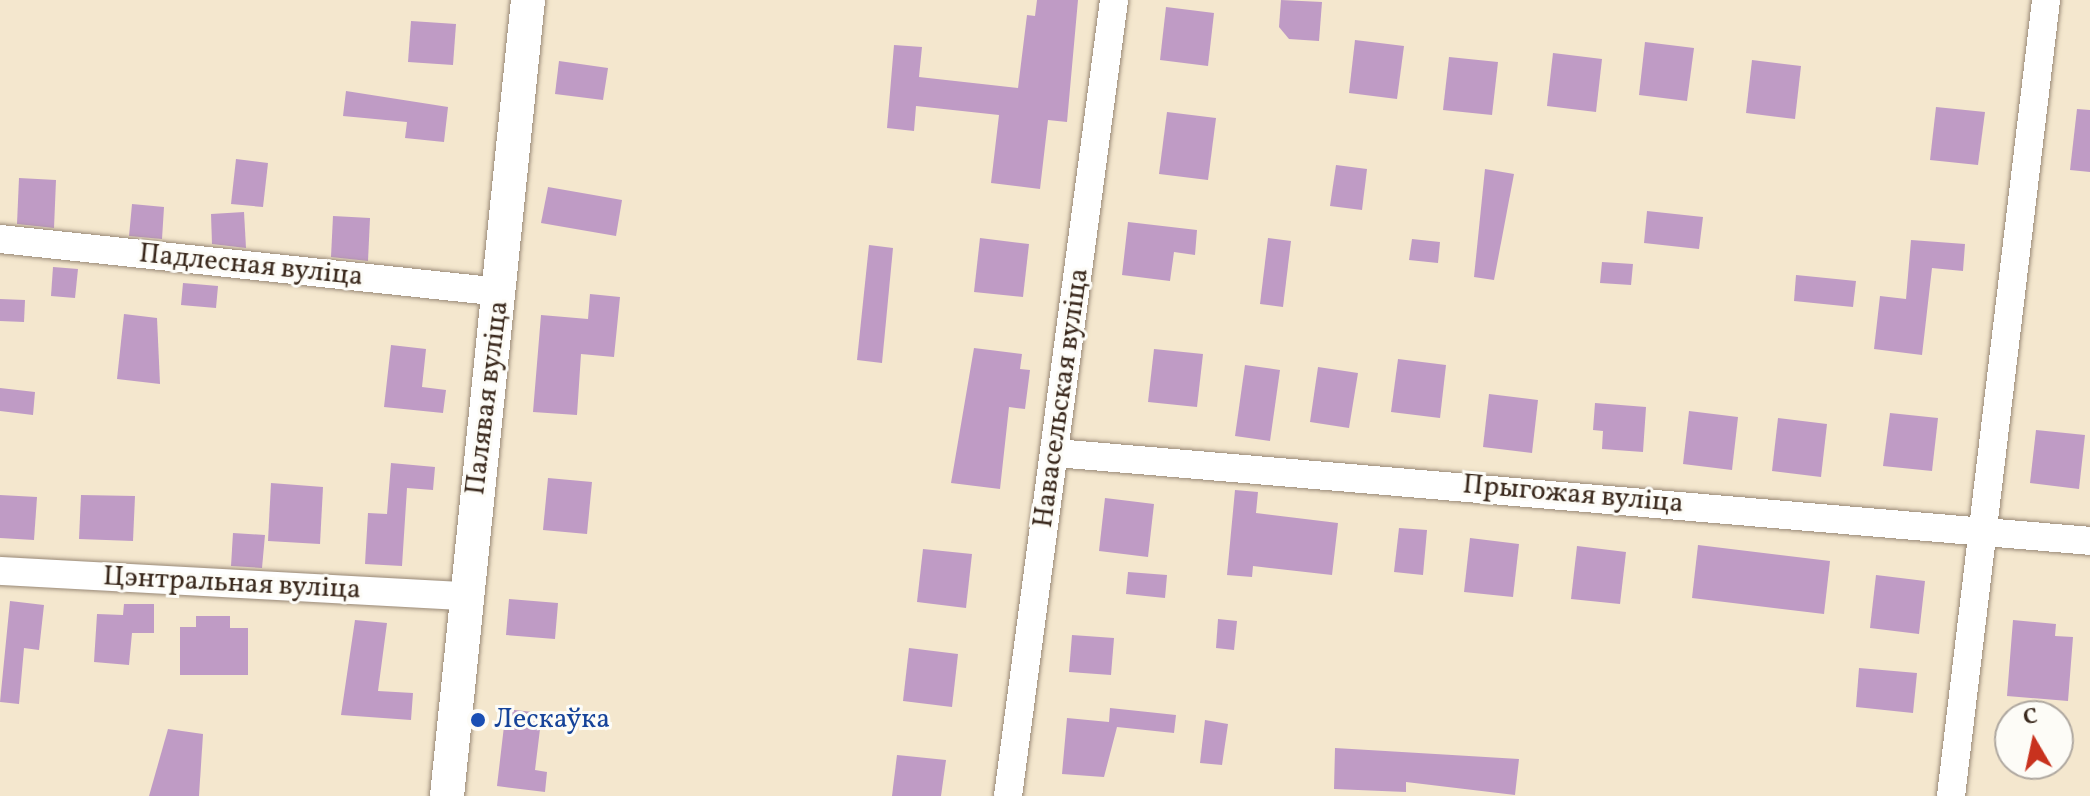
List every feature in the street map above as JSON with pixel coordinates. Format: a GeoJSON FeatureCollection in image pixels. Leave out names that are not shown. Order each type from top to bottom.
{"type":"FeatureCollection","features":[{"type":"Feature","properties":{"kind":"main road","name":"Палявая вуліца"},"geometry":{"type":"LineString","coordinates":[[447,796],[465,596],[501,292],[528,0]]}},
{"type":"Feature","properties":{"kind":"street","name":"Навасельская вуліца"},"geometry":{"type":"LineString","coordinates":[[1008,796],[1114,0]]}},
{"type":"Feature","properties":{"kind":"street"},"geometry":{"type":"LineString","coordinates":[[1951,796],[1977,529],[2046,0]]}},
{"type":"Feature","properties":{"kind":"street","name":"Падлесная вуліца"},"geometry":{"type":"LineString","coordinates":[[0,239],[501,292]]}},
{"type":"Feature","properties":{"kind":"street","name":"Прыгожая вуліца"},"geometry":{"type":"LineString","coordinates":[[1056,453],[2090,541]]}},
{"type":"Feature","properties":{"kind":"street","name":"Цэнтральная вуліца"},"geometry":{"type":"LineString","coordinates":[[0,571],[465,596]]}},
{"type":"Feature","properties":{"kind":"building"},"geometry":{"type":"Polygon","coordinates":[[[1037,0],[1078,0],[1067,122],[1048,120],[1040,189],[991,183],[999,115],[916,106],[914,131],[887,128],[894,45],[922,47],[919,77],[1018,88],[1027,15],[1035,16],[1037,0]]]}},
{"type":"Feature","properties":{"kind":"building"},"geometry":{"type":"Polygon","coordinates":[[[1281,0],[1322,2],[1319,41],[1289,39],[1279,27],[1281,0]]]}},
{"type":"Feature","properties":{"kind":"building"},"geometry":{"type":"Polygon","coordinates":[[[1166,7],[1214,13],[1208,66],[1160,60],[1166,7]]]}},
{"type":"Feature","properties":{"kind":"building"},"geometry":{"type":"Polygon","coordinates":[[[411,21],[456,24],[453,65],[408,62],[411,21]]]}},
{"type":"Feature","properties":{"kind":"building"},"geometry":{"type":"Polygon","coordinates":[[[1355,40],[1404,46],[1397,99],[1349,93],[1355,40]]]}},
{"type":"Feature","properties":{"kind":"building"},"geometry":{"type":"Polygon","coordinates":[[[1645,42],[1694,48],[1687,101],[1639,95],[1645,42]]]}},
{"type":"Feature","properties":{"kind":"building"},"geometry":{"type":"Polygon","coordinates":[[[1553,53],[1602,59],[1596,112],[1547,106],[1553,53]]]}},
{"type":"Feature","properties":{"kind":"building"},"geometry":{"type":"Polygon","coordinates":[[[1449,57],[1498,62],[1492,115],[1443,110],[1449,57]]]}},
{"type":"Feature","properties":{"kind":"building"},"geometry":{"type":"Polygon","coordinates":[[[1752,60],[1801,66],[1795,119],[1746,113],[1752,60]]]}},
{"type":"Feature","properties":{"kind":"building"},"geometry":{"type":"Polygon","coordinates":[[[559,61],[608,68],[603,100],[555,94],[559,61]]]}},
{"type":"Feature","properties":{"kind":"building"},"geometry":{"type":"Polygon","coordinates":[[[346,91],[448,107],[444,142],[405,138],[407,122],[343,116],[346,91]]]}},
{"type":"Feature","properties":{"kind":"building"},"geometry":{"type":"Polygon","coordinates":[[[1936,107],[1985,112],[1978,165],[1930,160],[1936,107]]]}},
{"type":"Feature","properties":{"kind":"building"},"geometry":{"type":"Polygon","coordinates":[[[2077,109],[2090,110],[2090,172],[2070,170],[2077,109]]]}},
{"type":"Feature","properties":{"kind":"building"},"geometry":{"type":"Polygon","coordinates":[[[1167,112],[1216,118],[1208,180],[1159,174],[1167,112]]]}},
{"type":"Feature","properties":{"kind":"building"},"geometry":{"type":"Polygon","coordinates":[[[236,159],[268,163],[263,207],[231,204],[236,159]]]}},
{"type":"Feature","properties":{"kind":"building"},"geometry":{"type":"Polygon","coordinates":[[[1336,165],[1367,169],[1362,210],[1330,206],[1336,165]]]}},
{"type":"Feature","properties":{"kind":"building"},"geometry":{"type":"Polygon","coordinates":[[[1485,169],[1514,174],[1494,280],[1474,277],[1485,169]]]}},
{"type":"Feature","properties":{"kind":"building"},"geometry":{"type":"Polygon","coordinates":[[[19,178],[56,180],[54,228],[17,224],[19,178]]]}},
{"type":"Feature","properties":{"kind":"building"},"geometry":{"type":"Polygon","coordinates":[[[548,187],[622,200],[616,236],[541,223],[548,187]]]}},
{"type":"Feature","properties":{"kind":"building"},"geometry":{"type":"Polygon","coordinates":[[[132,204],[164,207],[162,239],[129,236],[132,204]]]}},
{"type":"Feature","properties":{"kind":"building"},"geometry":{"type":"Polygon","coordinates":[[[1647,211],[1703,217],[1699,249],[1644,243],[1647,211]]]}},
{"type":"Feature","properties":{"kind":"building"},"geometry":{"type":"Polygon","coordinates":[[[244,212],[246,248],[212,244],[211,214],[244,212]]]}},
{"type":"Feature","properties":{"kind":"building"},"geometry":{"type":"Polygon","coordinates":[[[333,216],[370,218],[368,261],[331,257],[333,216]]]}},
{"type":"Feature","properties":{"kind":"building"},"geometry":{"type":"Polygon","coordinates":[[[1128,222],[1197,230],[1195,255],[1174,252],[1170,281],[1122,275],[1128,222]]]}},
{"type":"Feature","properties":{"kind":"building"},"geometry":{"type":"Polygon","coordinates":[[[980,238],[1029,244],[1023,297],[974,292],[980,238]]]}},
{"type":"Feature","properties":{"kind":"building"},"geometry":{"type":"Polygon","coordinates":[[[1268,238],[1291,241],[1283,307],[1260,304],[1268,238]]]}},
{"type":"Feature","properties":{"kind":"building"},"geometry":{"type":"Polygon","coordinates":[[[1412,239],[1440,242],[1438,263],[1409,260],[1412,239]]]}},
{"type":"Feature","properties":{"kind":"building"},"geometry":{"type":"Polygon","coordinates":[[[1911,240],[1965,244],[1963,271],[1932,268],[1922,355],[1874,349],[1880,296],[1906,299],[1911,240]]]}},
{"type":"Feature","properties":{"kind":"building"},"geometry":{"type":"Polygon","coordinates":[[[869,245],[893,248],[882,363],[857,360],[869,245]]]}},
{"type":"Feature","properties":{"kind":"building"},"geometry":{"type":"Polygon","coordinates":[[[1602,262],[1633,264],[1631,285],[1600,283],[1602,262]]]}},
{"type":"Feature","properties":{"kind":"building"},"geometry":{"type":"Polygon","coordinates":[[[53,267],[78,269],[75,298],[51,296],[53,267]]]}},
{"type":"Feature","properties":{"kind":"building"},"geometry":{"type":"Polygon","coordinates":[[[1796,275],[1856,281],[1853,307],[1794,301],[1796,275]]]}},
{"type":"Feature","properties":{"kind":"building"},"geometry":{"type":"Polygon","coordinates":[[[183,283],[218,286],[216,308],[181,305],[183,283]]]}},
{"type":"Feature","properties":{"kind":"building"},"geometry":{"type":"Polygon","coordinates":[[[590,294],[620,297],[614,357],[581,354],[577,415],[533,412],[541,315],[588,319],[590,294]]]}},
{"type":"Feature","properties":{"kind":"building"},"geometry":{"type":"Polygon","coordinates":[[[0,299],[25,300],[24,322],[0,321],[0,299]]]}},
{"type":"Feature","properties":{"kind":"building"},"geometry":{"type":"Polygon","coordinates":[[[124,314],[157,318],[160,384],[117,379],[124,314]]]}},
{"type":"Feature","properties":{"kind":"building"},"geometry":{"type":"Polygon","coordinates":[[[391,345],[426,349],[422,387],[446,390],[443,413],[384,407],[391,345]]]}},
{"type":"Feature","properties":{"kind":"building"},"geometry":{"type":"Polygon","coordinates":[[[974,348],[1022,354],[1020,369],[1030,370],[1025,409],[1009,407],[1000,489],[951,483],[974,348]]]}},
{"type":"Feature","properties":{"kind":"building"},"geometry":{"type":"Polygon","coordinates":[[[1154,349],[1203,354],[1197,407],[1148,402],[1154,349]]]}},
{"type":"Feature","properties":{"kind":"building"},"geometry":{"type":"Polygon","coordinates":[[[1398,359],[1446,365],[1440,418],[1391,412],[1398,359]]]}},
{"type":"Feature","properties":{"kind":"building"},"geometry":{"type":"Polygon","coordinates":[[[1245,365],[1280,370],[1270,441],[1235,436],[1245,365]]]}},
{"type":"Feature","properties":{"kind":"building"},"geometry":{"type":"Polygon","coordinates":[[[1318,367],[1358,373],[1349,428],[1310,422],[1318,367]]]}},
{"type":"Feature","properties":{"kind":"building"},"geometry":{"type":"Polygon","coordinates":[[[0,388],[35,392],[33,415],[0,411],[0,388]]]}},
{"type":"Feature","properties":{"kind":"building"},"geometry":{"type":"Polygon","coordinates":[[[1489,394],[1538,400],[1532,453],[1483,447],[1489,394]]]}},
{"type":"Feature","properties":{"kind":"building"},"geometry":{"type":"Polygon","coordinates":[[[1595,403],[1646,407],[1643,452],[1602,449],[1603,431],[1593,430],[1595,403]]]}},
{"type":"Feature","properties":{"kind":"building"},"geometry":{"type":"Polygon","coordinates":[[[1689,411],[1738,417],[1732,470],[1683,464],[1689,411]]]}},
{"type":"Feature","properties":{"kind":"building"},"geometry":{"type":"Polygon","coordinates":[[[1890,413],[1938,418],[1932,471],[1883,466],[1890,413]]]}},
{"type":"Feature","properties":{"kind":"building"},"geometry":{"type":"Polygon","coordinates":[[[1778,418],[1827,424],[1821,477],[1772,471],[1778,418]]]}},
{"type":"Feature","properties":{"kind":"building"},"geometry":{"type":"Polygon","coordinates":[[[2036,430],[2085,435],[2079,489],[2030,483],[2036,430]]]}},
{"type":"Feature","properties":{"kind":"building"},"geometry":{"type":"Polygon","coordinates":[[[391,463],[435,467],[433,490],[407,488],[402,566],[365,564],[368,513],[387,514],[391,463]]]}},
{"type":"Feature","properties":{"kind":"building"},"geometry":{"type":"Polygon","coordinates":[[[548,478],[592,482],[587,534],[543,530],[548,478]]]}},
{"type":"Feature","properties":{"kind":"building"},"geometry":{"type":"Polygon","coordinates":[[[271,483],[323,487],[320,544],[268,541],[271,483]]]}},
{"type":"Feature","properties":{"kind":"building"},"geometry":{"type":"Polygon","coordinates":[[[1235,490],[1258,492],[1256,513],[1338,523],[1332,575],[1253,566],[1252,577],[1227,575],[1235,490]]]}},
{"type":"Feature","properties":{"kind":"building"},"geometry":{"type":"Polygon","coordinates":[[[0,495],[37,497],[34,540],[0,538],[0,495]]]}},
{"type":"Feature","properties":{"kind":"building"},"geometry":{"type":"Polygon","coordinates":[[[81,495],[135,496],[133,541],[79,539],[81,495]]]}},
{"type":"Feature","properties":{"kind":"building"},"geometry":{"type":"Polygon","coordinates":[[[1105,498],[1154,504],[1148,557],[1099,551],[1105,498]]]}},
{"type":"Feature","properties":{"kind":"building"},"geometry":{"type":"Polygon","coordinates":[[[1399,528],[1427,530],[1423,575],[1394,572],[1399,528]]]}},
{"type":"Feature","properties":{"kind":"building"},"geometry":{"type":"Polygon","coordinates":[[[233,533],[265,535],[262,568],[231,566],[233,533]]]}},
{"type":"Feature","properties":{"kind":"building"},"geometry":{"type":"Polygon","coordinates":[[[1470,538],[1519,544],[1513,597],[1464,592],[1470,538]]]}},
{"type":"Feature","properties":{"kind":"building"},"geometry":{"type":"Polygon","coordinates":[[[1698,545],[1830,561],[1824,614],[1692,598],[1698,545]]]}},
{"type":"Feature","properties":{"kind":"building"},"geometry":{"type":"Polygon","coordinates":[[[1577,546],[1626,552],[1620,604],[1571,599],[1577,546]]]}},
{"type":"Feature","properties":{"kind":"building"},"geometry":{"type":"Polygon","coordinates":[[[923,549],[972,554],[966,608],[917,602],[923,549]]]}},
{"type":"Feature","properties":{"kind":"building"},"geometry":{"type":"Polygon","coordinates":[[[1128,572],[1167,575],[1165,598],[1126,594],[1128,572]]]}},
{"type":"Feature","properties":{"kind":"building"},"geometry":{"type":"Polygon","coordinates":[[[1876,575],[1925,581],[1919,634],[1870,628],[1876,575]]]}},
{"type":"Feature","properties":{"kind":"building"},"geometry":{"type":"Polygon","coordinates":[[[509,599],[558,603],[555,639],[506,635],[509,599]]]}},
{"type":"Feature","properties":{"kind":"building"},"geometry":{"type":"Polygon","coordinates":[[[10,601],[44,605],[39,650],[24,648],[19,704],[0,702],[10,601]]]}},
{"type":"Feature","properties":{"kind":"building"},"geometry":{"type":"Polygon","coordinates":[[[124,604],[154,604],[154,633],[132,633],[129,665],[94,662],[97,614],[123,615],[124,604]]]}},
{"type":"Feature","properties":{"kind":"building"},"geometry":{"type":"Polygon","coordinates":[[[196,616],[230,616],[230,628],[248,628],[248,675],[180,675],[180,627],[196,627],[196,616]]]}},
{"type":"Feature","properties":{"kind":"building"},"geometry":{"type":"Polygon","coordinates":[[[1218,619],[1237,621],[1234,650],[1216,648],[1218,619]]]}},
{"type":"Feature","properties":{"kind":"building"},"geometry":{"type":"Polygon","coordinates":[[[355,620],[387,623],[378,691],[413,693],[411,720],[341,715],[355,620]]]}},
{"type":"Feature","properties":{"kind":"building"},"geometry":{"type":"Polygon","coordinates":[[[2013,620],[2056,624],[2055,636],[2073,637],[2068,700],[2007,696],[2013,620]]]}},
{"type":"Feature","properties":{"kind":"building"},"geometry":{"type":"Polygon","coordinates":[[[1072,635],[1114,638],[1111,675],[1069,672],[1072,635]]]}},
{"type":"Feature","properties":{"kind":"building"},"geometry":{"type":"Polygon","coordinates":[[[909,648],[958,654],[952,707],[903,701],[909,648]]]}},
{"type":"Feature","properties":{"kind":"building"},"geometry":{"type":"Polygon","coordinates":[[[1859,668],[1917,673],[1913,713],[1856,707],[1859,668]]]}},
{"type":"Feature","properties":{"kind":"building"},"geometry":{"type":"Polygon","coordinates":[[[1110,708],[1176,715],[1174,733],[1117,727],[1104,777],[1062,774],[1067,718],[1109,722],[1110,708]]]}},
{"type":"Feature","properties":{"kind":"building"},"geometry":{"type":"Polygon","coordinates":[[[506,709],[542,713],[535,770],[547,772],[545,792],[497,786],[506,709]]]}},
{"type":"Feature","properties":{"kind":"building"},"geometry":{"type":"Polygon","coordinates":[[[1205,720],[1228,724],[1222,765],[1200,763],[1205,720]]]}},
{"type":"Feature","properties":{"kind":"building"},"geometry":{"type":"Polygon","coordinates":[[[168,729],[203,734],[199,796],[149,796],[168,729]]]}},
{"type":"Feature","properties":{"kind":"building"},"geometry":{"type":"Polygon","coordinates":[[[1335,748],[1519,759],[1515,795],[1406,782],[1406,792],[1334,789],[1335,748]]]}},
{"type":"Feature","properties":{"kind":"building"},"geometry":{"type":"Polygon","coordinates":[[[897,755],[946,760],[941,796],[892,796],[897,755]]]}},
{"type":"Feature","properties":{"kind":"place","name":"Лескаўка"},"geometry":{"type":"Point","coordinates":[478,720]}}]}
